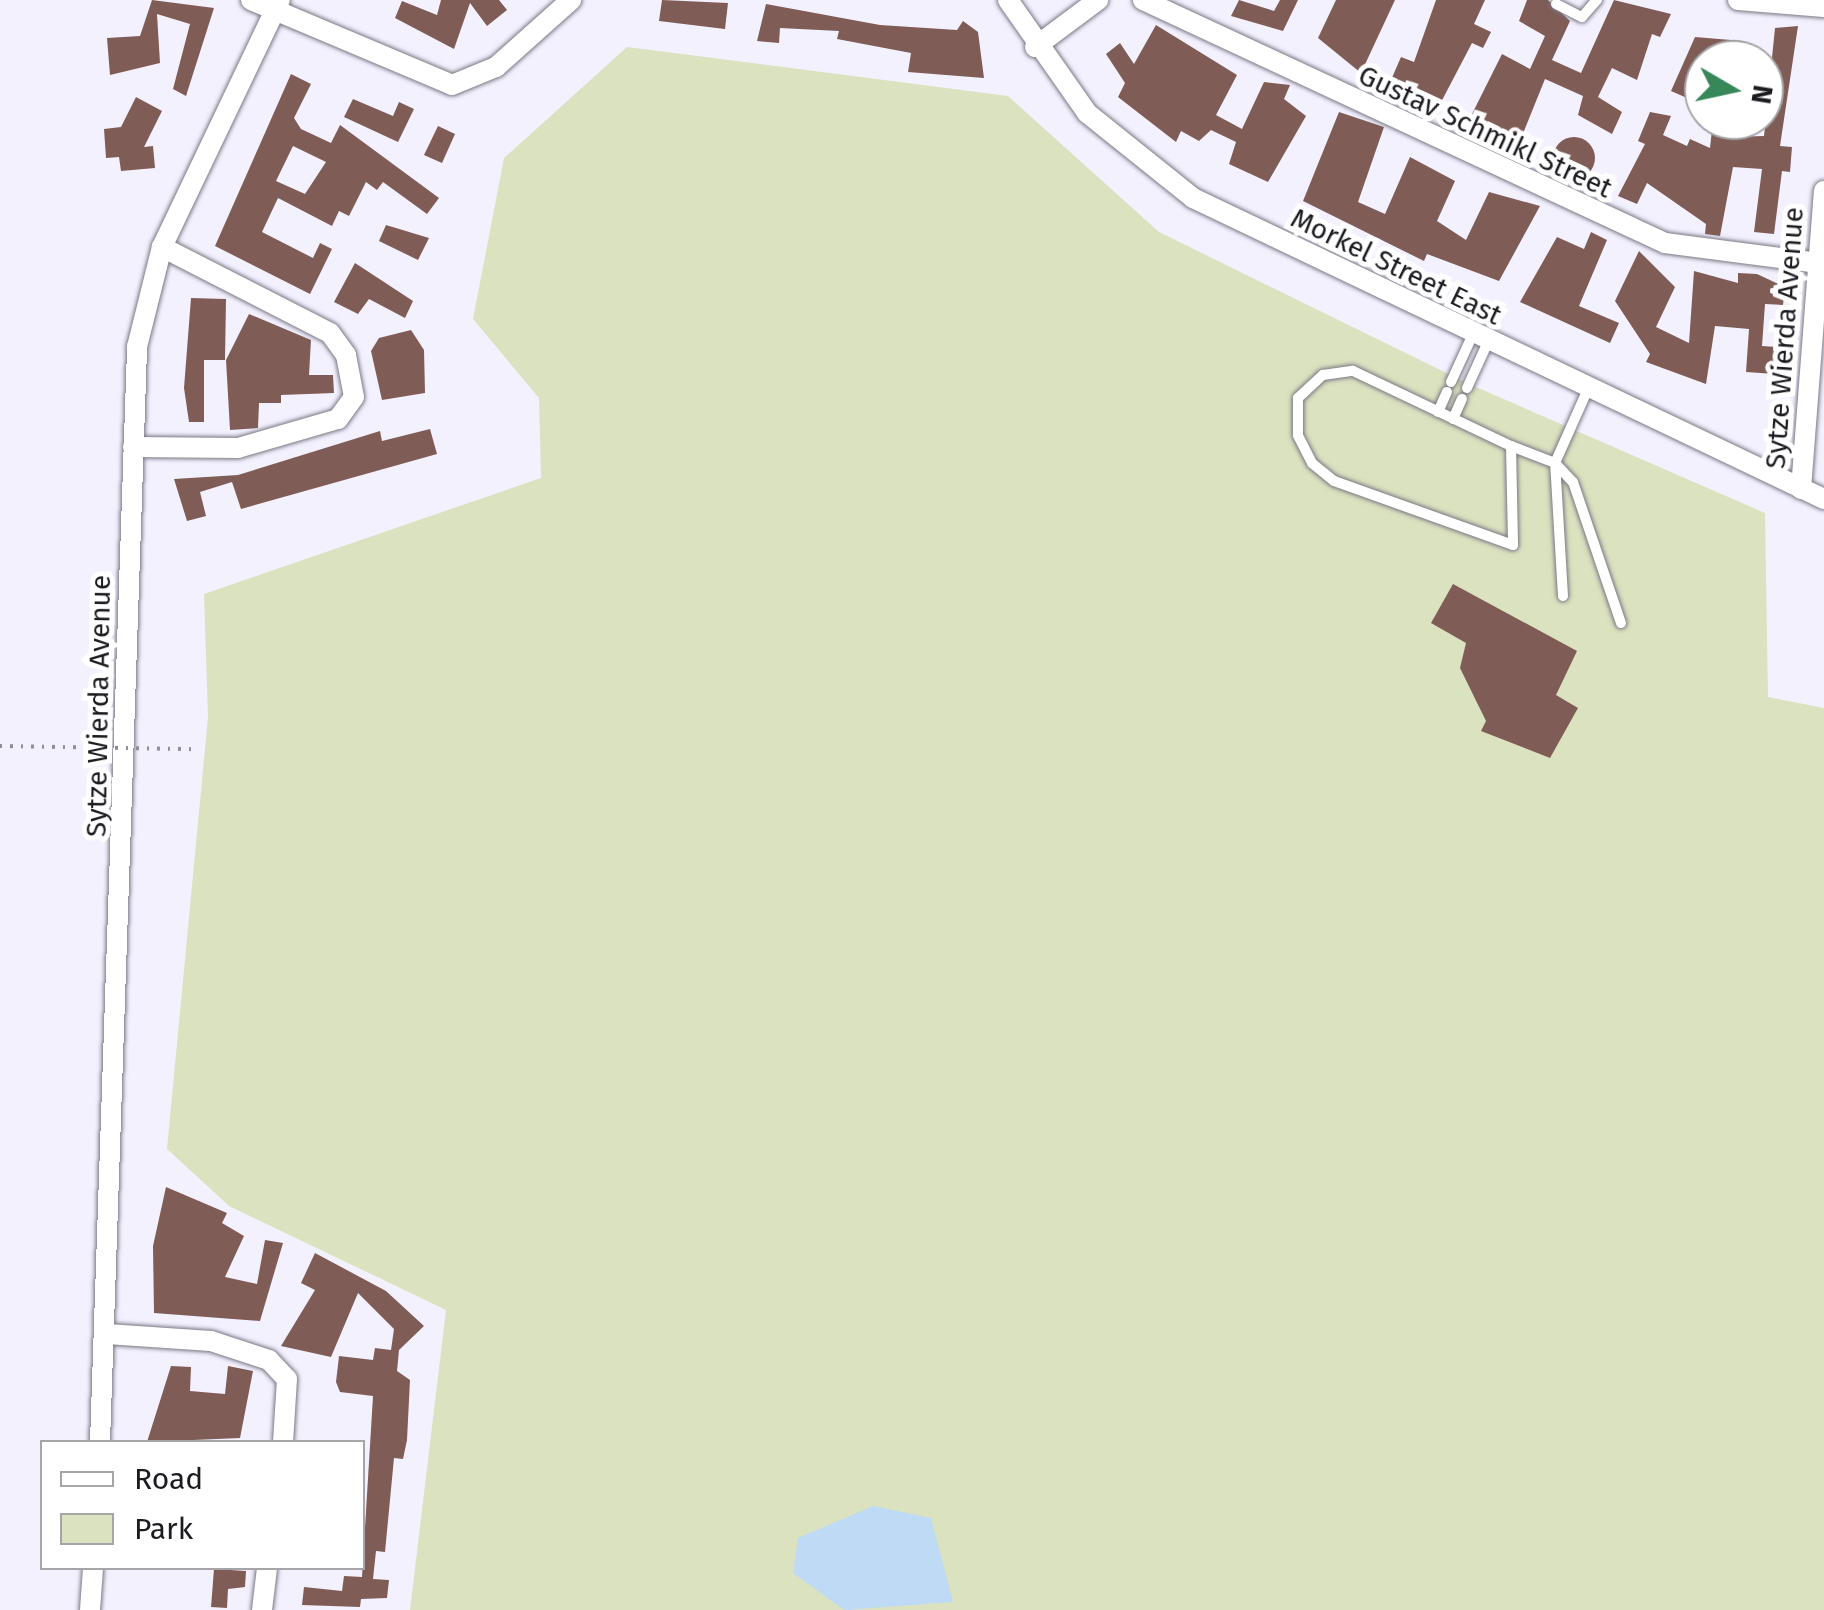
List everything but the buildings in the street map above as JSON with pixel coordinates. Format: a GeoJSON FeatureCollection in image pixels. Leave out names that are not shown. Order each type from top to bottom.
{"type":"FeatureCollection","features":[{"type":"Feature","properties":{"kind":"street"},"geometry":{"type":"LineString","coordinates":[[252,0],[278,5],[452,85],[496,67],[571,0]]}},
{"type":"Feature","properties":{"kind":"street","name":"Morkel Street East"},"geometry":{"type":"LineString","coordinates":[[1008,0],[1035,47],[1087,113],[1159,177],[1480,338],[1824,499]]}},
{"type":"Feature","properties":{"kind":"street"},"geometry":{"type":"LineString","coordinates":[[1035,47],[1098,0]]}},
{"type":"Feature","properties":{"kind":"street","name":"Gustav Schmikl Street"},"geometry":{"type":"LineString","coordinates":[[1144,0],[1665,243],[1819,263]]}},
{"type":"Feature","properties":{"kind":"street"},"geometry":{"type":"LineString","coordinates":[[1738,0],[1824,7]]}},
{"type":"Feature","properties":{"kind":"street","name":"Sytze Wierda Avenue"},"geometry":{"type":"LineString","coordinates":[[100,1440],[107,1334],[141,318],[162,247],[278,5]]}},
{"type":"Feature","properties":{"kind":"street","name":"Sytze Wierda Avenue"},"geometry":{"type":"LineString","coordinates":[[1801,488],[1824,192]]}},
{"type":"Feature","properties":{"kind":"street"},"geometry":{"type":"LineString","coordinates":[[134,447],[238,448],[338,418],[354,396],[346,356],[330,333],[162,247]]}},
{"type":"Feature","properties":{"kind":"street"},"geometry":{"type":"LineString","coordinates":[[107,1334],[211,1341],[269,1360],[286,1379],[283,1440]]}},
{"type":"Feature","properties":{"kind":"street"},"geometry":{"type":"LineString","coordinates":[[90,1610],[93,1570]]}},
{"type":"Feature","properties":{"kind":"street"},"geometry":{"type":"LineString","coordinates":[[262,1610],[268,1570]]}},
{"type":"Feature","properties":{"kind":"lane"},"geometry":{"type":"LineString","coordinates":[[1556,4],[1587,16],[1597,0]]}},
{"type":"Feature","properties":{"kind":"lane"},"geometry":{"type":"LineString","coordinates":[[1438,412],[1480,338]]}},
{"type":"Feature","properties":{"kind":"lane"},"geometry":{"type":"LineString","coordinates":[[1453,419],[1465,393],[1480,338]]}},
{"type":"Feature","properties":{"kind":"lane"},"geometry":{"type":"LineString","coordinates":[[1511,446],[1518,532],[1509,547],[1323,475],[1304,451],[1296,416],[1307,384],[1353,371],[1555,463],[1580,495],[1621,624]]}},
{"type":"Feature","properties":{"kind":"lane"},"geometry":{"type":"LineString","coordinates":[[1563,596],[1555,463],[1588,388]]}},
{"type":"Feature","properties":{"kind":"path"},"geometry":{"type":"LineString","coordinates":[[0,746],[199,749]]}},
{"type":"Feature","properties":{"kind":"green space"},"geometry":{"type":"Polygon","coordinates":[[[627,47],[1008,96],[1159,232],[1469,384],[1765,513],[1768,697],[1824,708],[1824,1610],[410,1610],[446,1310],[229,1206],[167,1149],[208,717],[204,594],[541,478],[539,398],[473,319],[504,158],[627,47]]]}},
{"type":"Feature","properties":{"kind":"water"},"geometry":{"type":"Polygon","coordinates":[[[873,1506],[931,1518],[953,1602],[844,1610],[793,1573],[798,1538],[873,1506]]]}}]}
